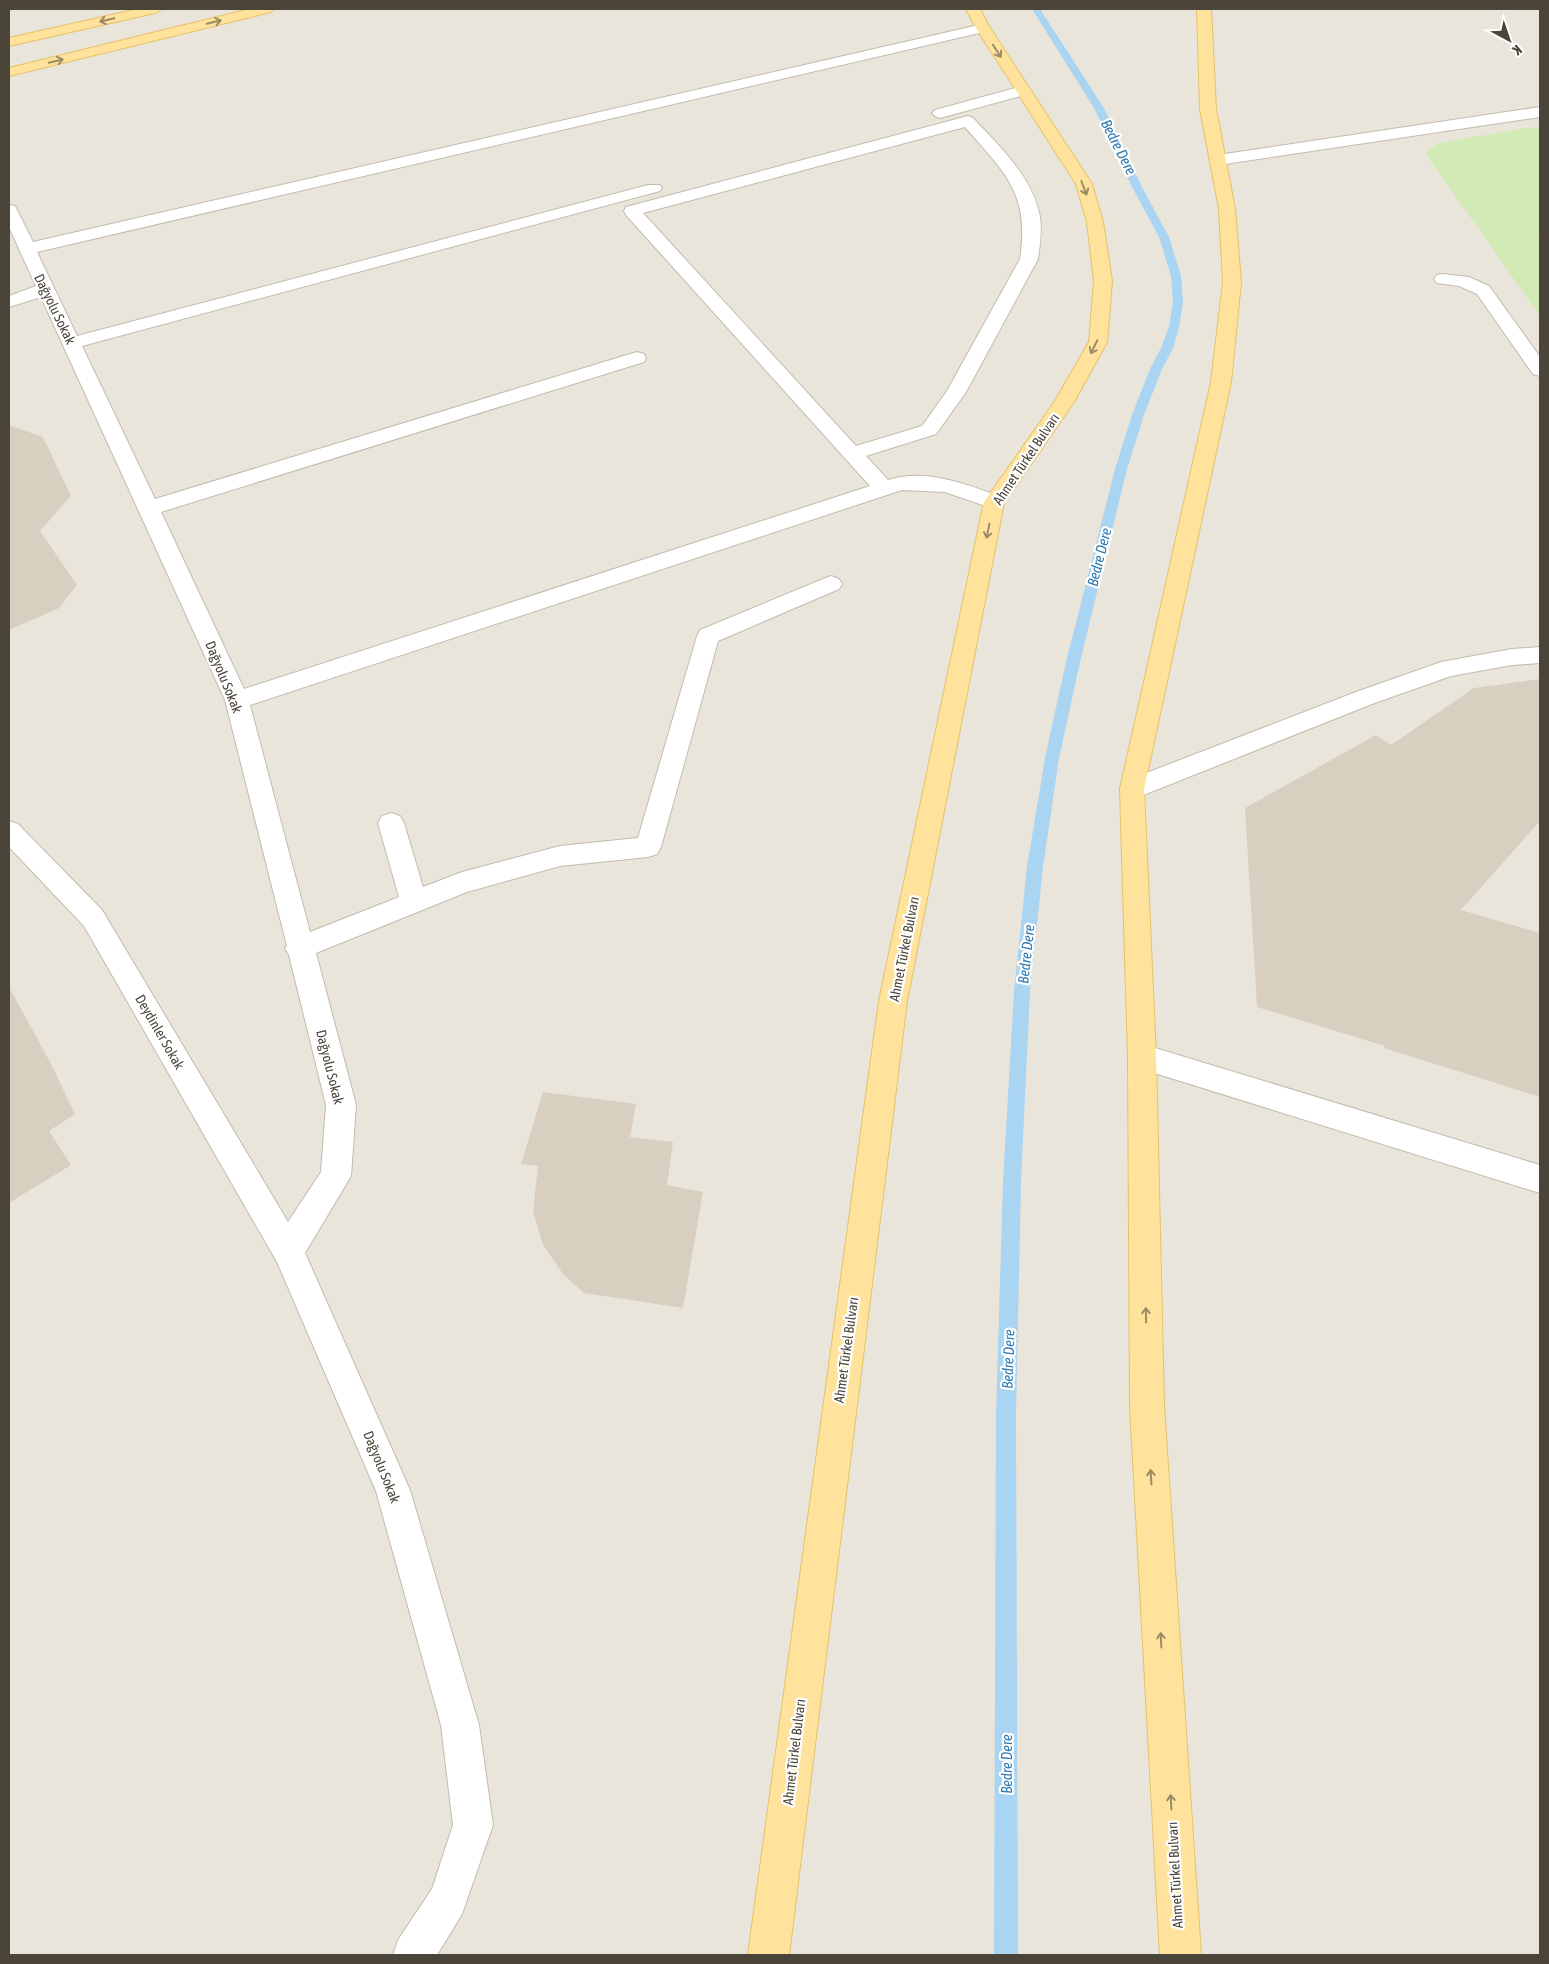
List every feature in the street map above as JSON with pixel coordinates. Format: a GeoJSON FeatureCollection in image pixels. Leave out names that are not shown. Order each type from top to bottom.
{"type":"FeatureCollection","features":[{"type":"Feature","properties":{"kind":"main road"},"geometry":{"type":"LineString","coordinates":[[9,42],[155,9]]}},
{"type":"Feature","properties":{"kind":"main road"},"geometry":{"type":"LineString","coordinates":[[9,72],[266,9]]}},
{"type":"Feature","properties":{"kind":"main road","name":"Ahmet Türkel Bulvarı"},"geometry":{"type":"LineString","coordinates":[[1180,1955],[1147,1406],[1142,1057],[1132,789],[1221,382],[1232,282],[1227,208],[1208,109],[1204,9]]}},
{"type":"Feature","properties":{"kind":"main road","name":"Ahmet Türkel Bulvarı"},"geometry":{"type":"LineString","coordinates":[[768,1955],[893,1001],[994,502],[1064,402],[1098,342],[1103,280],[1095,222],[1084,184],[978,18]]}},
{"type":"Feature","properties":{"kind":"street"},"geometry":{"type":"LineString","coordinates":[[27,249],[978,18]]}},
{"type":"Feature","properties":{"kind":"street"},"geometry":{"type":"LineString","coordinates":[[71,343],[1023,91]]}},
{"type":"Feature","properties":{"kind":"street"},"geometry":{"type":"LineString","coordinates":[[1218,160],[1540,112]]}},
{"type":"Feature","properties":{"kind":"street"},"geometry":{"type":"LineString","coordinates":[[852,454],[929,430],[956,392],[1029,259],[1033,239],[1033,219],[1028,200],[1019,182],[968,121],[632,211],[852,454],[884,489]]}},
{"type":"Feature","properties":{"kind":"street","name":"Dağyolu Sokak"},"geometry":{"type":"LineString","coordinates":[[10,216],[150,508],[236,700],[341,1105],[336,1176],[288,1251],[393,1490],[460,1725],[473,1825],[448,1900],[413,1955]]}},
{"type":"Feature","properties":{"kind":"street"},"geometry":{"type":"LineString","coordinates":[[1443,279],[1463,281],[1483,290],[1540,370]]}},
{"type":"Feature","properties":{"kind":"street"},"geometry":{"type":"LineString","coordinates":[[9,302],[46,289]]}},
{"type":"Feature","properties":{"kind":"street"},"geometry":{"type":"LineString","coordinates":[[150,508],[637,358]]}},
{"type":"Feature","properties":{"kind":"street"},"geometry":{"type":"LineString","coordinates":[[236,700],[901,483],[947,485],[994,502]]}},
{"type":"Feature","properties":{"kind":"street"},"geometry":{"type":"LineString","coordinates":[[299,948],[462,883],[560,856],[648,847],[708,636],[831,584]]}},
{"type":"Feature","properties":{"kind":"street"},"geometry":{"type":"LineString","coordinates":[[1132,789],[1364,698],[1449,668],[1512,656],[1540,655]]}},
{"type":"Feature","properties":{"kind":"street"},"geometry":{"type":"LineString","coordinates":[[391,824],[414,902]]}},
{"type":"Feature","properties":{"kind":"street","name":"Deydinler Sokak"},"geometry":{"type":"LineString","coordinates":[[9,831],[93,918],[288,1251]]}},
{"type":"Feature","properties":{"kind":"street"},"geometry":{"type":"LineString","coordinates":[[1142,1057],[1540,1179]]}},
{"type":"Feature","properties":{"kind":"shaded area"},"geometry":{"type":"Polygon","coordinates":[[[9,9],[1540,9],[1540,1955],[9,1955],[9,9]]]}},
{"type":"Feature","properties":{"kind":"green space"},"geometry":{"type":"Polygon","coordinates":[[[1540,126],[1540,234],[1537,236],[1540,238],[1540,316],[1425,153],[1438,143],[1540,126]]]}},
{"type":"Feature","properties":{"kind":"building"},"geometry":{"type":"Polygon","coordinates":[[[9,425],[43,437],[71,496],[40,531],[77,585],[59,608],[9,630],[9,425]]]}},
{"type":"Feature","properties":{"kind":"building"},"geometry":{"type":"Polygon","coordinates":[[[1540,679],[1540,821],[1461,910],[1540,933],[1540,1097],[1384,1048],[1385,1046],[1257,1007],[1245,808],[1376,735],[1391,745],[1474,688],[1540,679]]]}},
{"type":"Feature","properties":{"kind":"building"},"geometry":{"type":"Polygon","coordinates":[[[9,987],[50,1062],[75,1114],[49,1131],[71,1165],[9,1203],[9,987]]]}},
{"type":"Feature","properties":{"kind":"building"},"geometry":{"type":"Polygon","coordinates":[[[543,1092],[636,1104],[630,1137],[673,1142],[667,1185],[703,1192],[683,1308],[584,1293],[563,1274],[543,1245],[533,1212],[538,1166],[521,1164],[543,1092]]]}},
{"type":"Feature","properties":{"kind":"waterway","name":"Bedre Dere"},"geometry":{"type":"LineString","coordinates":[[1006,1955],[1006,1414],[1012,1182],[1022,991],[1035,867],[1052,758],[1073,662],[1121,469],[1138,415],[1156,369],[1167,348],[1174,327],[1178,302],[1176,276],[1164,237],[1137,187],[1099,108],[1036,9]]}}]}
